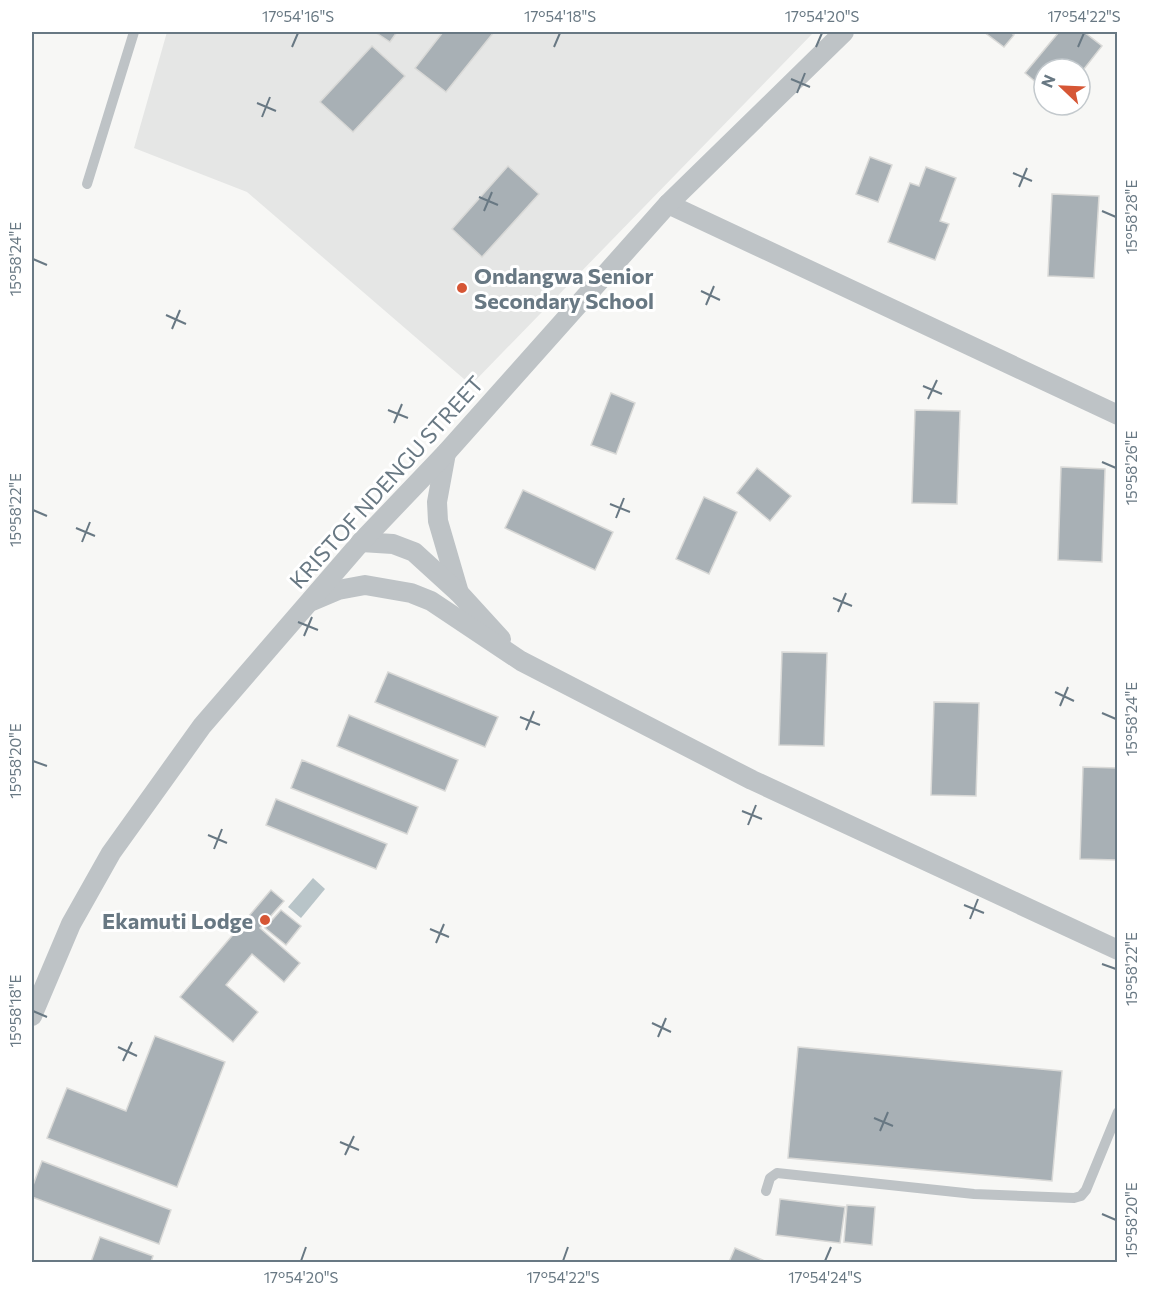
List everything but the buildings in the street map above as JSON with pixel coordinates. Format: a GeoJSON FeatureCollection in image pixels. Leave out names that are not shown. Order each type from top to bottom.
{"type":"FeatureCollection","features":[{"type":"Feature","properties":{"kind":"street","name":"KRISTOF NDENGU STREET"},"geometry":{"type":"LineString","coordinates":[[32,1016],[71,924],[111,853],[202,726],[361,542],[446,453],[668,204],[844,32]]}},
{"type":"Feature","properties":{"kind":"street"},"geometry":{"type":"LineString","coordinates":[[668,204],[1118,415]]}},
{"type":"Feature","properties":{"kind":"street"},"geometry":{"type":"LineString","coordinates":[[446,453],[437,501],[438,521],[459,593]]}},
{"type":"Feature","properties":{"kind":"street"},"geometry":{"type":"LineString","coordinates":[[361,542],[393,544],[414,552],[459,593],[521,661]]}},
{"type":"Feature","properties":{"kind":"street"},"geometry":{"type":"LineString","coordinates":[[307,603],[338,590],[365,585],[411,593],[431,601],[521,661],[752,780],[1118,950]]}},
{"type":"Feature","properties":{"kind":"lane"},"geometry":{"type":"LineString","coordinates":[[87,184],[134,32]]}},
{"type":"Feature","properties":{"kind":"lane"},"geometry":{"type":"LineString","coordinates":[[766,1191],[770,1178],[777,1173],[974,1194],[1074,1198],[1081,1196],[1086,1190],[1118,1112]]}},
{"type":"Feature","properties":{"kind":"shaded area","name":"Ondangwa Senior Secondary School"},"geometry":{"type":"Polygon","coordinates":[[[167,32],[814,32],[471,385],[247,192],[134,148],[167,32]]]}},
{"type":"Feature","properties":{"kind":"shaded area"},"geometry":{"type":"Polygon","coordinates":[[[313,878],[325,889],[301,918],[288,907],[313,878]]]}},
{"type":"Feature","properties":{"kind":"place","name":"Ondangwa Senior Secondary School"},"geometry":{"type":"Point","coordinates":[462,288]}},
{"type":"Feature","properties":{"kind":"place","name":"Ekamuti Lodge"},"geometry":{"type":"Point","coordinates":[265,920]}}]}
